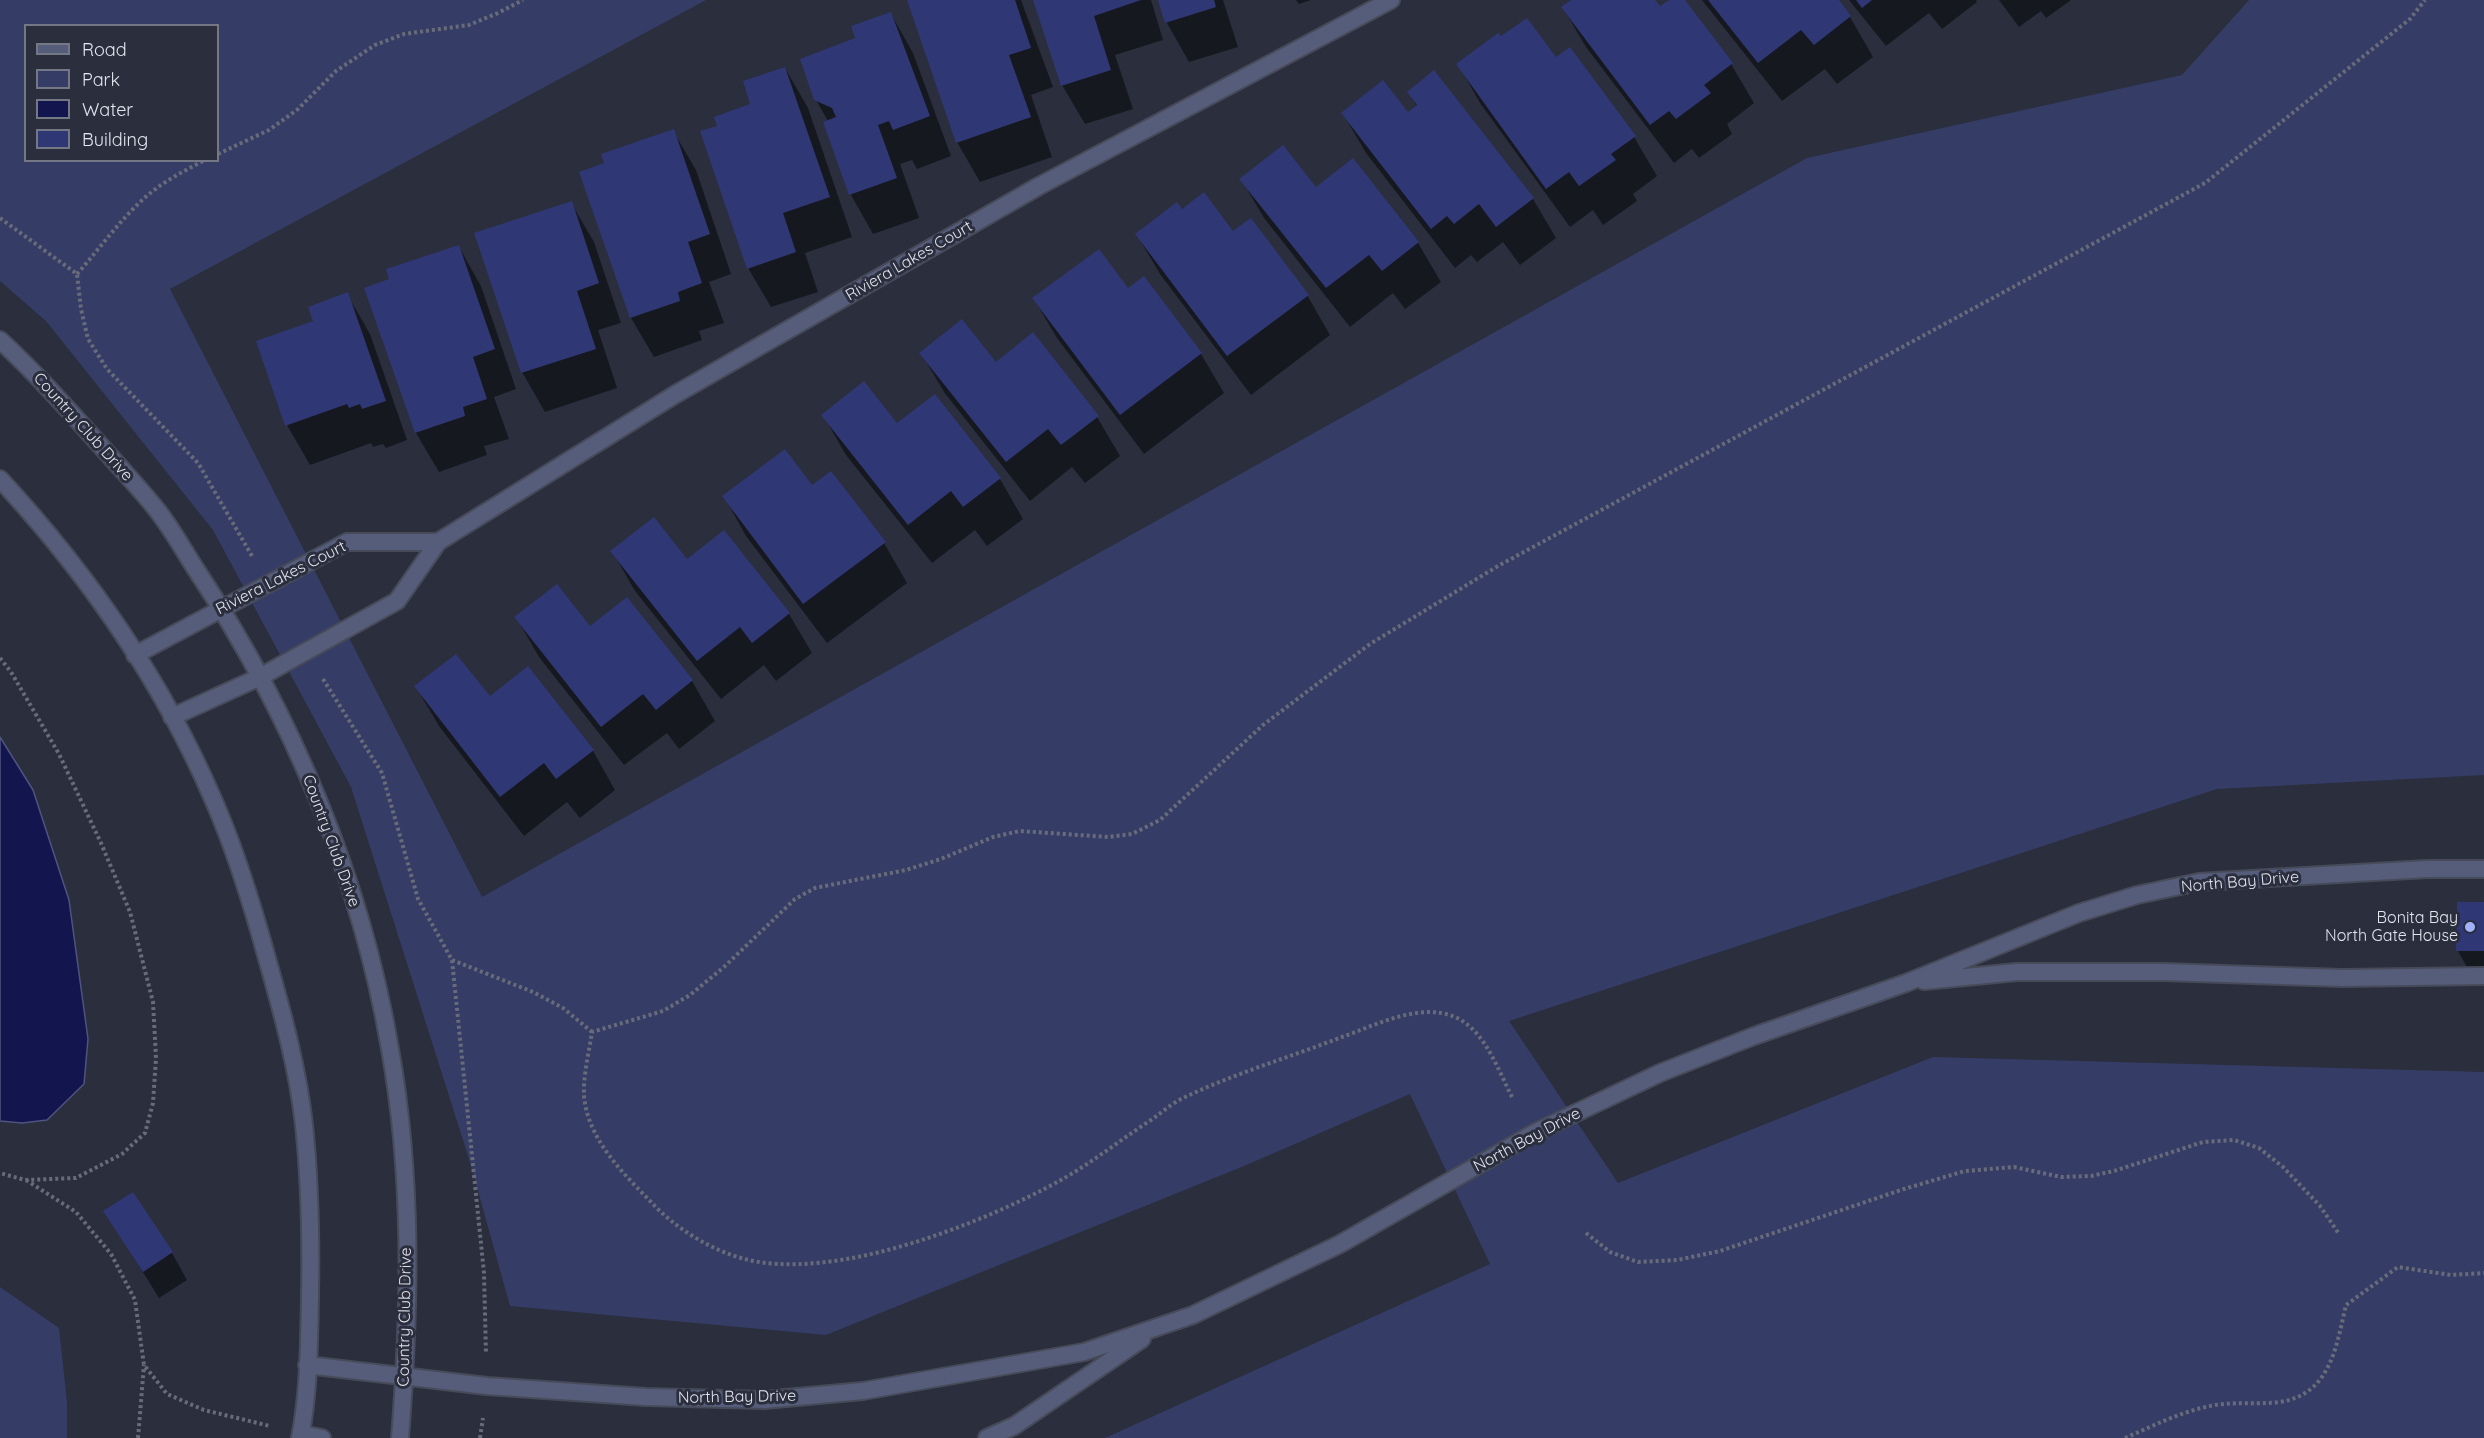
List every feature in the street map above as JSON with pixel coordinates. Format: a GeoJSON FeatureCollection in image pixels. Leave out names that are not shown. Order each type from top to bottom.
{"type":"FeatureCollection","features":[{"type":"Feature","properties":{"kind":"street","name":"Riviera Lakes Court"},"geometry":{"type":"LineString","coordinates":[[172,717],[260,676],[397,601],[438,542],[676,394],[1018,198],[1391,0]]}},
{"type":"Feature","properties":{"kind":"street","name":"Country Club Drive"},"geometry":{"type":"LineString","coordinates":[[0,340],[41,378],[157,510],[222,608],[260,676],[312,783],[369,947],[390,1050],[403,1151],[409,1276],[400,1438]]}},
{"type":"Feature","properties":{"kind":"street"},"geometry":{"type":"LineString","coordinates":[[0,479],[38,519],[107,609],[172,717],[213,799],[254,911],[284,1017],[304,1124],[312,1234],[307,1365],[301,1436],[322,1438]]}},
{"type":"Feature","properties":{"kind":"street","name":"Riviera Lakes Court"},"geometry":{"type":"LineString","coordinates":[[135,655],[346,542],[438,542]]}},
{"type":"Feature","properties":{"kind":"street","name":"North Bay Drive"},"geometry":{"type":"LineString","coordinates":[[307,1365],[487,1386],[635,1396],[764,1400],[863,1391],[1084,1352],[1193,1315],[1340,1244],[1536,1132],[1660,1073],[1754,1036],[1906,983],[2079,913],[2137,895],[2199,882],[2427,869],[2483,869]]}},
{"type":"Feature","properties":{"kind":"street","name":"North Bay Drive"},"geometry":{"type":"LineString","coordinates":[[1906,983],[2017,972],[2164,972],[2342,978],[2484,976]]}},
{"type":"Feature","properties":{"kind":"street","name":"North Bay Drive"},"geometry":{"type":"LineString","coordinates":[[987,1438],[1014,1426],[1161,1326]]}},
{"type":"Feature","properties":{"kind":"path"},"geometry":{"type":"LineString","coordinates":[[219,154],[269,130],[298,109],[336,71],[375,45],[404,34],[469,25],[523,0]]}},
{"type":"Feature","properties":{"kind":"path"},"geometry":{"type":"LineString","coordinates":[[592,1032],[663,1011],[690,995],[724,967],[795,899],[815,888],[906,870],[941,859],[993,837],[1020,831],[1108,837],[1132,834],[1160,820],[1263,725],[1352,658],[1498,566],[2205,183],[2410,19],[2425,0]]}},
{"type":"Feature","properties":{"kind":"path"},"geometry":{"type":"LineString","coordinates":[[77,274],[122,221],[149,194],[178,174],[201,162]]}},
{"type":"Feature","properties":{"kind":"path"},"geometry":{"type":"LineString","coordinates":[[0,658],[11,672],[59,754],[101,843],[130,912],[153,1002],[156,1058],[153,1103],[145,1133],[122,1154],[76,1178],[25,1180]]}},
{"type":"Feature","properties":{"kind":"path"},"geometry":{"type":"LineString","coordinates":[[452,960],[533,992],[563,1008],[592,1032]]}},
{"type":"Feature","properties":{"kind":"path"},"geometry":{"type":"LineString","coordinates":[[592,1032],[584,1095],[591,1126],[619,1169],[659,1211],[700,1240],[741,1258],[777,1264],[814,1263],[864,1255],[918,1241],[982,1217],[1062,1180],[1182,1099],[1393,1018],[1434,1011],[1456,1017],[1478,1033],[1512,1096]]}},
{"type":"Feature","properties":{"kind":"path"},"geometry":{"type":"LineString","coordinates":[[1586,1233],[1610,1252],[1638,1262],[1677,1260],[1720,1251],[1904,1189],[1965,1171],[2014,1167],[2061,1177],[2091,1176],[2114,1171],[2203,1142],[2234,1140],[2259,1148],[2283,1167],[2320,1206],[2339,1234]]}},
{"type":"Feature","properties":{"kind":"path"},"geometry":{"type":"LineString","coordinates":[[0,1173],[25,1180],[76,1212],[111,1254],[135,1300],[144,1365],[138,1438]]}},
{"type":"Feature","properties":{"kind":"path"},"geometry":{"type":"LineString","coordinates":[[2125,1438],[2182,1413],[2213,1405],[2279,1402],[2303,1396],[2323,1378],[2336,1349],[2346,1305],[2398,1267],[2451,1275],[2484,1273]]}},
{"type":"Feature","properties":{"kind":"path"},"geometry":{"type":"LineString","coordinates":[[144,1365],[167,1394],[195,1406],[301,1436]]}},
{"type":"Feature","properties":{"kind":"green space"},"geometry":{"type":"Polygon","coordinates":[[[0,0],[706,0],[170,289],[482,897],[1807,158],[2182,75],[2249,0],[2484,0],[2484,775],[2217,789],[1509,1021],[1618,1183],[1933,1057],[2484,1072],[2484,1438],[1105,1438],[1490,1264],[1410,1094],[1244,1166],[826,1335],[510,1306],[470,1162],[351,787],[213,530],[46,321],[0,281],[0,0]]]}},
{"type":"Feature","properties":{"kind":"green space"},"geometry":{"type":"Polygon","coordinates":[[[0,1287],[59,1328],[67,1402],[67,1438],[0,1438],[0,1287]]]}},
{"type":"Feature","properties":{"kind":"water"},"geometry":{"type":"Polygon","coordinates":[[[0,737],[33,790],[69,900],[88,1039],[84,1084],[47,1120],[22,1123],[0,1121],[0,737]]]}},
{"type":"Feature","properties":{"kind":"building"},"geometry":{"type":"Polygon","coordinates":[[[907,0],[1015,0],[1031,48],[1009,55],[1031,117],[956,143],[907,0]]]}},
{"type":"Feature","properties":{"kind":"building"},"geometry":{"type":"Polygon","coordinates":[[[1033,0],[1141,0],[1094,16],[1111,70],[1061,86],[1033,0]]]}},
{"type":"Feature","properties":{"kind":"building"},"geometry":{"type":"Polygon","coordinates":[[[1158,0],[1214,0],[1216,7],[1165,23],[1158,0]]]}},
{"type":"Feature","properties":{"kind":"building"},"geometry":{"type":"Polygon","coordinates":[[[1571,0],[1655,0],[1660,6],[1669,0],[1685,0],[1733,63],[1704,85],[1711,93],[1676,119],[1669,111],[1650,125],[1561,7],[1571,0]]]}},
{"type":"Feature","properties":{"kind":"building"},"geometry":{"type":"Polygon","coordinates":[[[1708,0],[1839,0],[1851,16],[1814,45],[1801,30],[1758,63],[1708,0]]]}},
{"type":"Feature","properties":{"kind":"building"},"geometry":{"type":"Polygon","coordinates":[[[1856,0],[1872,0],[1862,8],[1856,0]]]}},
{"type":"Feature","properties":{"kind":"building"},"geometry":{"type":"Polygon","coordinates":[[[891,12],[930,116],[893,130],[889,121],[878,125],[897,178],[849,195],[823,122],[836,117],[832,108],[814,100],[800,59],[855,38],[851,26],[891,12]]]}},
{"type":"Feature","properties":{"kind":"building"},"geometry":{"type":"Polygon","coordinates":[[[1527,18],[1556,57],[1570,47],[1636,136],[1611,154],[1616,160],[1579,186],[1569,172],[1546,189],[1456,64],[1498,33],[1501,36],[1527,18]]]}},
{"type":"Feature","properties":{"kind":"building"},"geometry":{"type":"Polygon","coordinates":[[[785,67],[830,197],[783,213],[796,252],[747,269],[700,131],[717,126],[714,117],[750,104],[743,81],[785,67]]]}},
{"type":"Feature","properties":{"kind":"building"},"geometry":{"type":"Polygon","coordinates":[[[1434,70],[1534,198],[1496,227],[1479,204],[1454,224],[1447,216],[1431,229],[1341,113],[1383,80],[1408,112],[1417,105],[1407,92],[1434,70]]]}},
{"type":"Feature","properties":{"kind":"building"},"geometry":{"type":"Polygon","coordinates":[[[674,129],[710,234],[688,242],[702,283],[678,292],[680,301],[630,318],[579,172],[604,163],[601,154],[674,129]]]}},
{"type":"Feature","properties":{"kind":"building"},"geometry":{"type":"Polygon","coordinates":[[[1283,145],[1316,187],[1353,158],[1419,242],[1382,271],[1369,255],[1326,288],[1239,179],[1283,145]]]}},
{"type":"Feature","properties":{"kind":"building"},"geometry":{"type":"Polygon","coordinates":[[[1204,192],[1233,231],[1251,218],[1309,295],[1227,356],[1135,234],[1177,202],[1182,209],[1204,192]]]}},
{"type":"Feature","properties":{"kind":"building"},"geometry":{"type":"Polygon","coordinates":[[[572,201],[599,283],[577,291],[596,349],[521,373],[474,233],[572,201]]]}},
{"type":"Feature","properties":{"kind":"building"},"geometry":{"type":"Polygon","coordinates":[[[459,245],[495,349],[473,357],[487,399],[463,407],[465,416],[415,433],[364,288],[389,279],[386,269],[459,245]]]}},
{"type":"Feature","properties":{"kind":"building"},"geometry":{"type":"Polygon","coordinates":[[[1099,249],[1128,288],[1144,276],[1202,353],[1120,415],[1032,298],[1099,249]]]}},
{"type":"Feature","properties":{"kind":"building"},"geometry":{"type":"Polygon","coordinates":[[[348,292],[386,401],[362,409],[360,404],[349,408],[347,404],[285,426],[256,341],[313,321],[308,307],[348,292]]]}},
{"type":"Feature","properties":{"kind":"building"},"geometry":{"type":"Polygon","coordinates":[[[962,319],[996,362],[1033,332],[1099,416],[1061,445],[1048,429],[1006,462],[919,353],[962,319]]]}},
{"type":"Feature","properties":{"kind":"building"},"geometry":{"type":"Polygon","coordinates":[[[864,381],[897,423],[935,394],[1001,478],[963,507],[951,491],[908,525],[821,415],[864,381]]]}},
{"type":"Feature","properties":{"kind":"building"},"geometry":{"type":"Polygon","coordinates":[[[785,449],[812,485],[831,471],[886,542],[803,604],[722,496],[785,449]]]}},
{"type":"Feature","properties":{"kind":"building"},"geometry":{"type":"Polygon","coordinates":[[[654,517],[687,559],[724,530],[790,613],[752,643],[740,627],[697,661],[610,551],[654,517]]]}},
{"type":"Feature","properties":{"kind":"building"},"geometry":{"type":"Polygon","coordinates":[[[557,584],[590,626],[627,597],[693,680],[656,710],[643,694],[601,727],[514,617],[557,584]]]}},
{"type":"Feature","properties":{"kind":"building"},"geometry":{"type":"Polygon","coordinates":[[[456,654],[490,696],[528,666],[594,750],[556,779],[544,763],[500,797],[414,686],[456,654]]]}},
{"type":"Feature","properties":{"kind":"building","name":"Bonita Bay North Gate House"},"geometry":{"type":"Polygon","coordinates":[[[2457,902],[2484,902],[2484,951],[2456,951],[2457,902]]]}},
{"type":"Feature","properties":{"kind":"building"},"geometry":{"type":"Polygon","coordinates":[[[133,1192],[173,1252],[143,1272],[103,1211],[133,1192]]]}},
{"type":"Feature","properties":{"kind":"place","name":"Bonita Bay North Gate House"},"geometry":{"type":"Point","coordinates":[2470,927]}}]}
